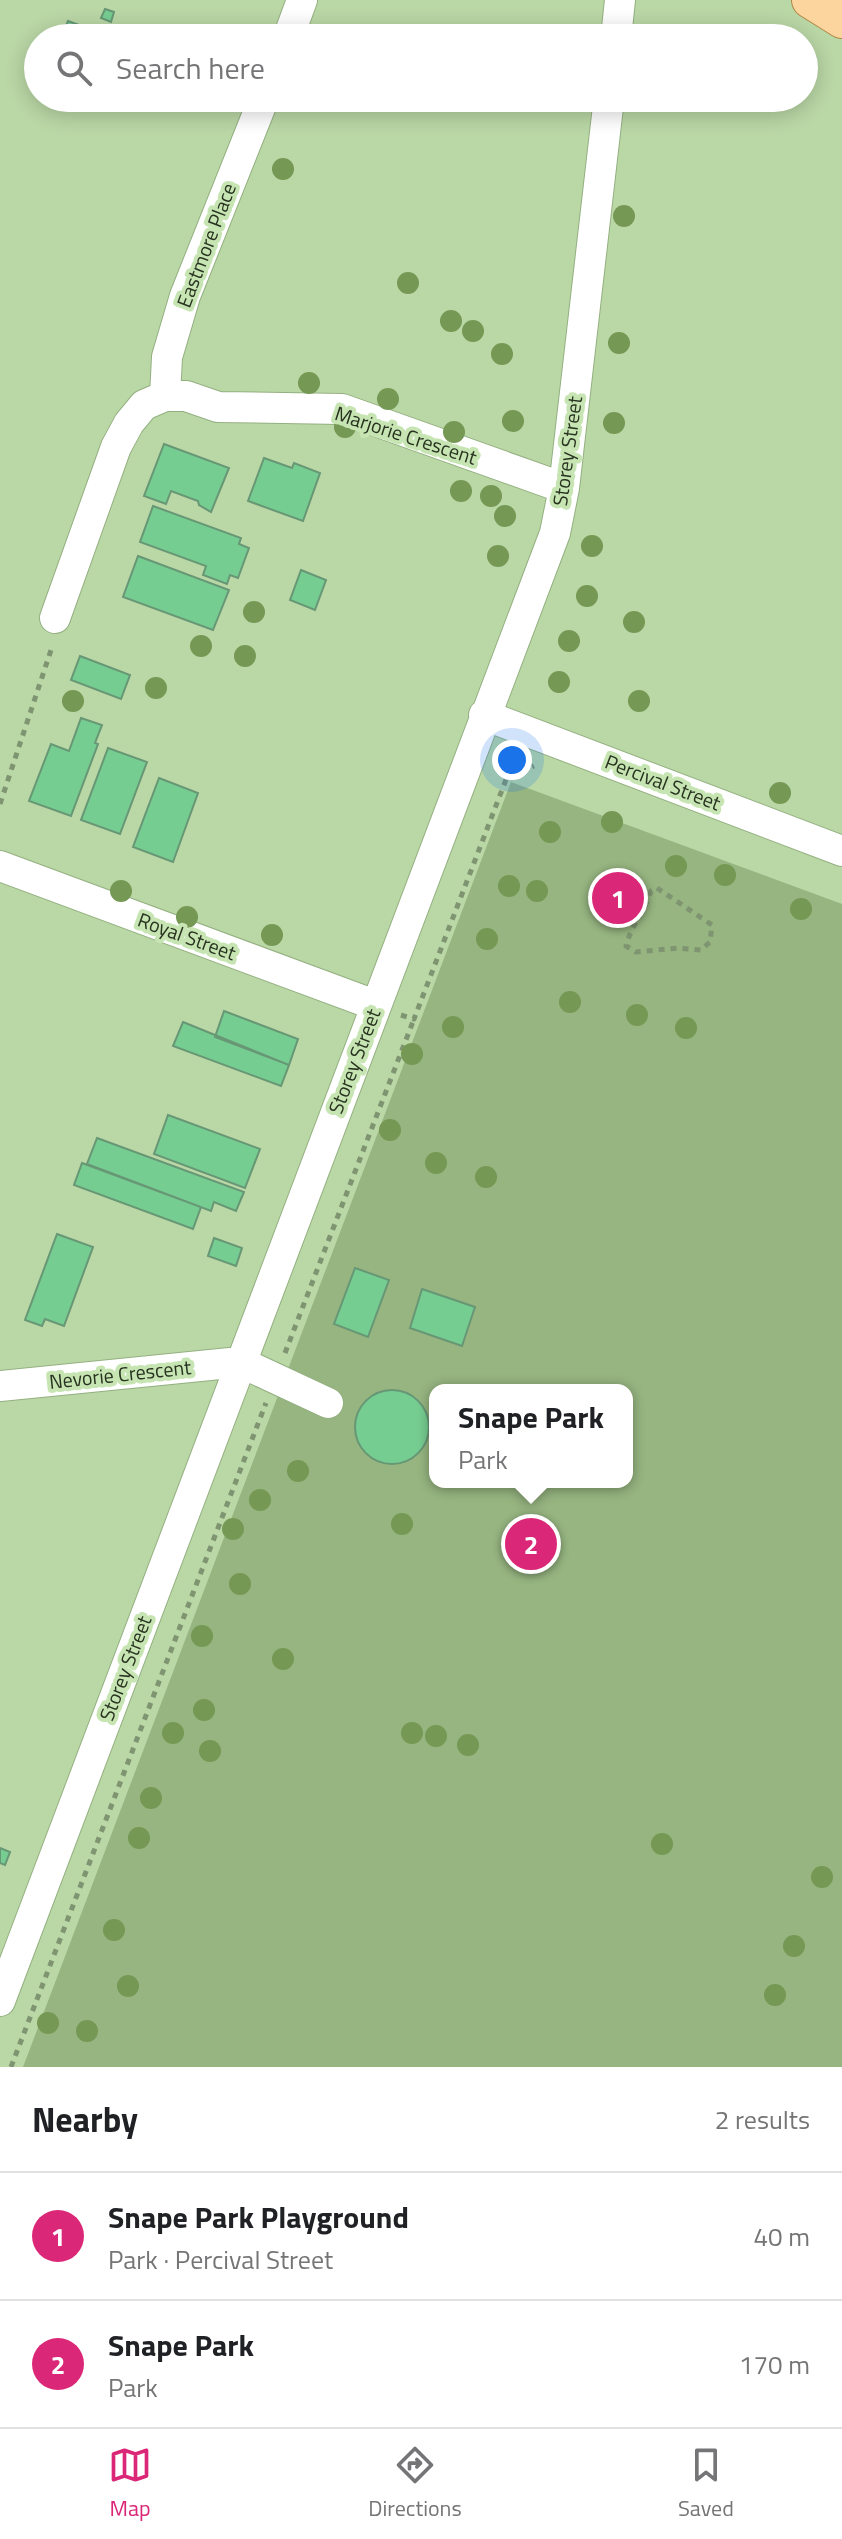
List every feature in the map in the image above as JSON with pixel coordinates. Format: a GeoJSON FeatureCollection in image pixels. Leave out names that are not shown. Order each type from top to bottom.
{"type":"FeatureCollection","features":[{"type":"Feature","properties":{"kind":"main road"},"geometry":{"type":"LineString","coordinates":[[810,0],[842,20]]}},
{"type":"Feature","properties":{"kind":"street"},"geometry":{"type":"LineString","coordinates":[[293,24],[302,0]]}},
{"type":"Feature","properties":{"kind":"street"},"geometry":{"type":"LineString","coordinates":[[617,24],[620,0]]}},
{"type":"Feature","properties":{"kind":"street","name":"Eastmore Place"},"geometry":{"type":"LineString","coordinates":[[165,396],[167,357],[185,296],[258,112]]}},
{"type":"Feature","properties":{"kind":"street","name":"Storey Street"},"geometry":{"type":"LineString","coordinates":[[0,2001],[555,533],[564,488],[607,112]]}},
{"type":"Feature","properties":{"kind":"street"},"geometry":{"type":"LineString","coordinates":[[56,614],[116,447],[129,423],[144,405],[165,396]]}},
{"type":"Feature","properties":{"kind":"street","name":"Marjorie Crescent"},"geometry":{"type":"LineString","coordinates":[[165,396],[186,396],[218,407],[342,409],[564,488]]}},
{"type":"Feature","properties":{"kind":"street","name":"Percival Street"},"geometry":{"type":"LineString","coordinates":[[484,715],[842,851]]}},
{"type":"Feature","properties":{"kind":"street","name":"Royal Street"},"geometry":{"type":"LineString","coordinates":[[0,866],[375,1005]]}},
{"type":"Feature","properties":{"kind":"street"},"geometry":{"type":"LineString","coordinates":[[240,1362],[328,1403]]}},
{"type":"Feature","properties":{"kind":"street","name":"Nevorie Crescent"},"geometry":{"type":"LineString","coordinates":[[0,1386],[240,1362]]}},
{"type":"Feature","properties":{"kind":"path"},"geometry":{"type":"LineString","coordinates":[[0,804],[52,647],[56,614]]}},
{"type":"Feature","properties":{"kind":"path"},"geometry":{"type":"LineString","coordinates":[[11,2067],[507,777],[534,766],[549,771]]}},
{"type":"Feature","properties":{"kind":"path"},"geometry":{"type":"LineString","coordinates":[[657,888],[712,925],[710,942],[701,950],[665,949],[636,952],[626,946],[651,891],[657,888]]}},
{"type":"Feature","properties":{"kind":"path"},"geometry":{"type":"LineString","coordinates":[[375,1005],[414,1019]]}},
{"type":"Feature","properties":{"kind":"green space"},"geometry":{"type":"Polygon","coordinates":[[[511,782],[842,904],[842,2067],[23,2067],[511,782]]]}},
{"type":"Feature","properties":{"kind":"building"},"geometry":{"type":"Polygon","coordinates":[[[105,9],[114,12],[111,22],[101,18],[105,9]]]}},
{"type":"Feature","properties":{"kind":"building"},"geometry":{"type":"Polygon","coordinates":[[[164,444],[229,468],[211,512],[199,505],[198,501],[171,491],[166,504],[144,496],[164,444]]]}},
{"type":"Feature","properties":{"kind":"building"},"geometry":{"type":"Polygon","coordinates":[[[264,458],[292,468],[294,463],[320,473],[303,521],[248,501],[264,458]]]}},
{"type":"Feature","properties":{"kind":"building"},"geometry":{"type":"Polygon","coordinates":[[[153,506],[241,538],[239,544],[249,548],[238,578],[230,575],[227,584],[203,575],[206,566],[140,542],[153,506]]]}},
{"type":"Feature","properties":{"kind":"building"},"geometry":{"type":"Polygon","coordinates":[[[138,556],[229,590],[213,630],[123,597],[138,556]]]}},
{"type":"Feature","properties":{"kind":"building"},"geometry":{"type":"Polygon","coordinates":[[[301,570],[326,580],[315,610],[290,600],[301,570]]]}},
{"type":"Feature","properties":{"kind":"building"},"geometry":{"type":"Polygon","coordinates":[[[80,656],[130,675],[121,699],[71,680],[80,656]]]}},
{"type":"Feature","properties":{"kind":"building"},"geometry":{"type":"Polygon","coordinates":[[[81,718],[102,725],[71,816],[29,801],[51,744],[69,751],[81,718]]]}},
{"type":"Feature","properties":{"kind":"building"},"geometry":{"type":"Polygon","coordinates":[[[108,748],[147,762],[120,834],[81,820],[108,748]]]}},
{"type":"Feature","properties":{"kind":"building"},"geometry":{"type":"Polygon","coordinates":[[[159,778],[198,793],[173,862],[133,847],[159,778]]]}},
{"type":"Feature","properties":{"kind":"building"},"geometry":{"type":"Polygon","coordinates":[[[224,1011],[298,1039],[289,1065],[215,1037],[224,1011]]]}},
{"type":"Feature","properties":{"kind":"building"},"geometry":{"type":"Polygon","coordinates":[[[183,1022],[289,1065],[281,1086],[173,1046],[183,1022]]]}},
{"type":"Feature","properties":{"kind":"building"},"geometry":{"type":"Polygon","coordinates":[[[168,1115],[260,1149],[245,1188],[154,1154],[168,1115]]]}},
{"type":"Feature","properties":{"kind":"building"},"geometry":{"type":"Polygon","coordinates":[[[97,1138],[244,1192],[236,1211],[214,1202],[211,1211],[87,1164],[97,1138]]]}},
{"type":"Feature","properties":{"kind":"building"},"geometry":{"type":"Polygon","coordinates":[[[82,1163],[201,1207],[193,1229],[74,1185],[82,1163]]]}},
{"type":"Feature","properties":{"kind":"building"},"geometry":{"type":"Polygon","coordinates":[[[57,1234],[93,1247],[64,1326],[45,1319],[42,1326],[25,1320],[57,1234]]]}},
{"type":"Feature","properties":{"kind":"building"},"geometry":{"type":"Polygon","coordinates":[[[214,1238],[242,1248],[236,1266],[208,1256],[214,1238]]]}},
{"type":"Feature","properties":{"kind":"building"},"geometry":{"type":"Polygon","coordinates":[[[355,1268],[389,1280],[368,1337],[334,1324],[355,1268]]]}},
{"type":"Feature","properties":{"kind":"building"},"geometry":{"type":"Polygon","coordinates":[[[422,1289],[475,1307],[462,1346],[410,1328],[422,1289]]]}},
{"type":"Feature","properties":{"kind":"building"},"geometry":{"type":"Polygon","coordinates":[[[392,1390],[406,1393],[418,1401],[426,1413],[429,1427],[426,1441],[418,1453],[406,1461],[392,1464],[378,1461],[366,1453],[358,1441],[355,1427],[358,1413],[366,1401],[378,1393],[392,1390]]]}},
{"type":"Feature","properties":{"kind":"building"},"geometry":{"type":"Polygon","coordinates":[[[0,1848],[10,1852],[5,1865],[0,1863],[0,1848]]]}},
{"type":"Feature","properties":{"kind":"place","name":"Snape Park Playground"},"geometry":{"type":"Point","coordinates":[618,898]}},
{"type":"Feature","properties":{"kind":"place","name":"Snape Park"},"geometry":{"type":"Point","coordinates":[531,1544]}}]}
